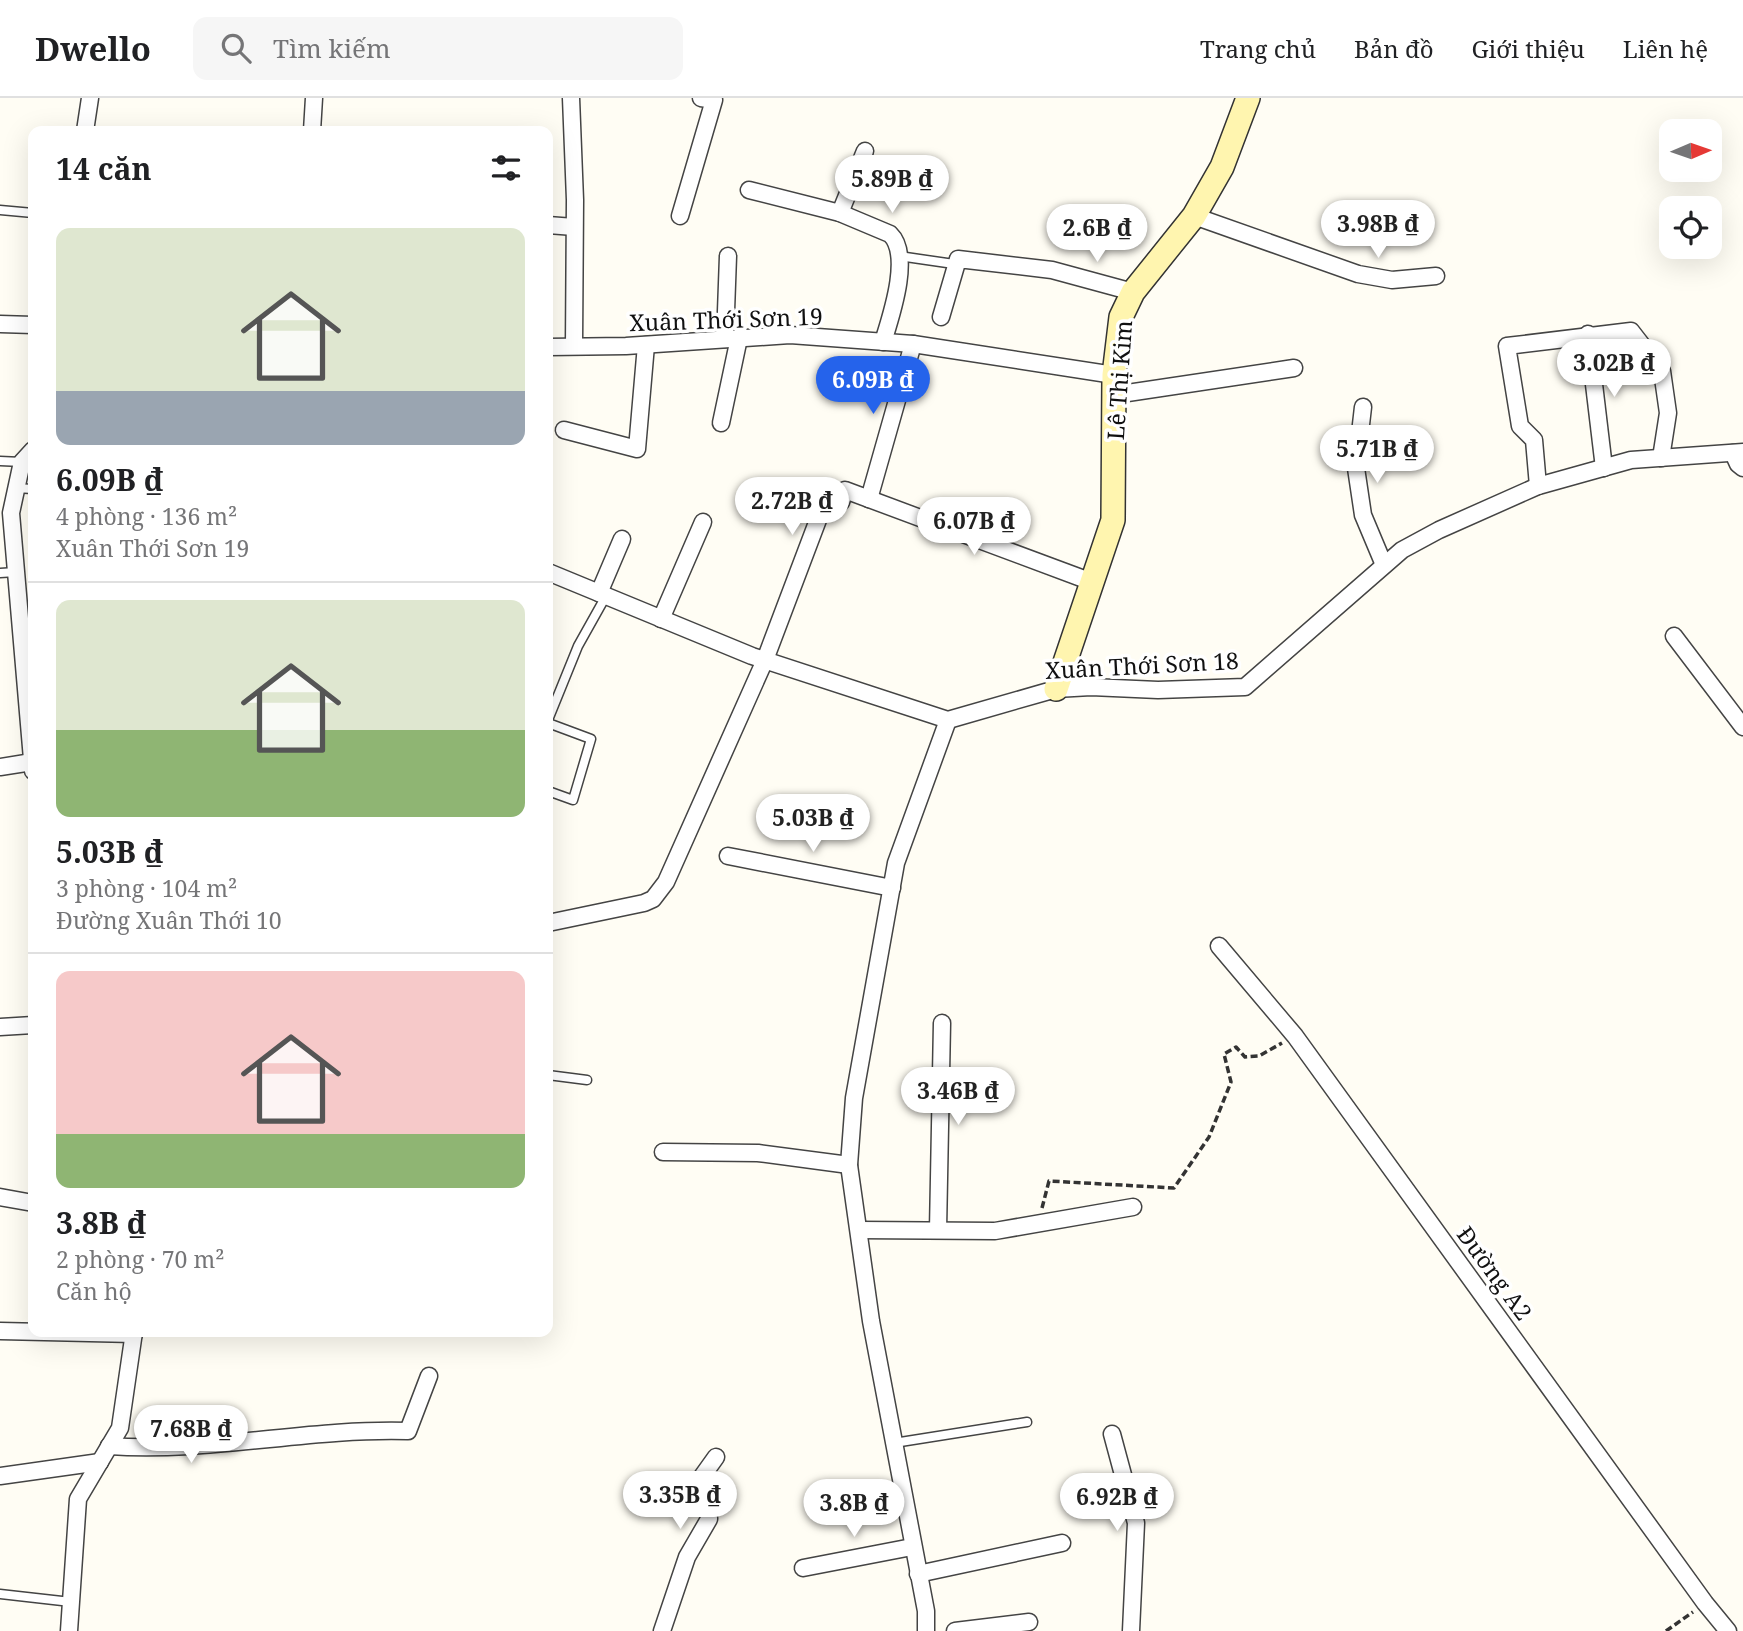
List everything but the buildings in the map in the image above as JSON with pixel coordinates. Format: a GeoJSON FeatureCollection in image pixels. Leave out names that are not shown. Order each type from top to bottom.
{"type":"FeatureCollection","features":[{"type":"Feature","properties":{"kind":"street"},"geometry":{"type":"LineString","coordinates":[[86,126],[90,98]]}},
{"type":"Feature","properties":{"kind":"street"},"geometry":{"type":"LineString","coordinates":[[312,126],[314,98]]}},
{"type":"Feature","properties":{"kind":"street"},"geometry":{"type":"LineString","coordinates":[[571,98],[575,228],[574,345]]}},
{"type":"Feature","properties":{"kind":"street"},"geometry":{"type":"LineString","coordinates":[[680,216],[713,100],[701,98]]}},
{"type":"Feature","properties":{"kind":"street","name":"Lê Thị Kim"},"geometry":{"type":"LineString","coordinates":[[1056,689],[1113,520],[1114,385],[1121,317],[1133,292],[1194,216],[1222,167],[1248,98]]}},
{"type":"Feature","properties":{"kind":"street"},"geometry":{"type":"LineString","coordinates":[[840,213],[864,151]]}},
{"type":"Feature","properties":{"kind":"street"},"geometry":{"type":"LineString","coordinates":[[749,190],[840,213],[890,233],[896,239],[900,256],[896,293],[883,342]]}},
{"type":"Feature","properties":{"kind":"street"},"geometry":{"type":"LineString","coordinates":[[1194,216],[1358,274],[1392,280],[1437,276]]}},
{"type":"Feature","properties":{"kind":"street"},"geometry":{"type":"LineString","coordinates":[[553,226],[575,228]]}},
{"type":"Feature","properties":{"kind":"street"},"geometry":{"type":"LineString","coordinates":[[721,423],[732,339],[728,256]]}},
{"type":"Feature","properties":{"kind":"street"},"geometry":{"type":"LineString","coordinates":[[941,317],[954,264],[958,259],[1052,270],[1133,292]]}},
{"type":"Feature","properties":{"kind":"street"},"geometry":{"type":"LineString","coordinates":[[0,324],[28,325]]}},
{"type":"Feature","properties":{"kind":"street"},"geometry":{"type":"LineString","coordinates":[[1538,486],[1534,440],[1520,426],[1507,346],[1588,334],[1631,331],[1662,371],[1668,413],[1661,458]]}},
{"type":"Feature","properties":{"kind":"street"},"geometry":{"type":"LineString","coordinates":[[1588,334],[1604,468]]}},
{"type":"Feature","properties":{"kind":"street","name":"Xuân Thới Sơn 19"},"geometry":{"type":"LineString","coordinates":[[553,347],[646,345],[790,335],[913,344],[1114,385],[1294,368]]}},
{"type":"Feature","properties":{"kind":"street"},"geometry":{"type":"LineString","coordinates":[[869,499],[913,344]]}},
{"type":"Feature","properties":{"kind":"street"},"geometry":{"type":"LineString","coordinates":[[565,430],[637,449],[646,345]]}},
{"type":"Feature","properties":{"kind":"street"},"geometry":{"type":"LineString","coordinates":[[1363,407],[1356,468],[1363,515],[1384,565]]}},
{"type":"Feature","properties":{"kind":"street"},"geometry":{"type":"LineString","coordinates":[[1738,453],[1743,468]]}},
{"type":"Feature","properties":{"kind":"street","name":"Xuân Thới Sơn 18"},"geometry":{"type":"LineString","coordinates":[[948,720],[1056,689],[1245,687],[1402,550],[1439,530],[1538,486],[1631,460],[1738,453]]}},
{"type":"Feature","properties":{"kind":"street"},"geometry":{"type":"LineString","coordinates":[[28,456],[15,488],[8,573],[28,642]]}},
{"type":"Feature","properties":{"kind":"street"},"geometry":{"type":"LineString","coordinates":[[553,922],[634,906],[653,899],[666,882],[765,660],[827,496],[841,502],[845,490],[1092,582]]}},
{"type":"Feature","properties":{"kind":"street"},"geometry":{"type":"LineString","coordinates":[[661,618],[703,522]]}},
{"type":"Feature","properties":{"kind":"street"},"geometry":{"type":"LineString","coordinates":[[603,595],[622,539]]}},
{"type":"Feature","properties":{"kind":"street"},"geometry":{"type":"LineString","coordinates":[[553,574],[765,660],[948,720],[897,863],[854,1098],[849,1165],[871,1321],[926,1611],[926,1631]]}},
{"type":"Feature","properties":{"kind":"street"},"geometry":{"type":"LineString","coordinates":[[1674,636],[1743,727]]}},
{"type":"Feature","properties":{"kind":"street"},"geometry":{"type":"LineString","coordinates":[[0,767],[28,766]]}},
{"type":"Feature","properties":{"kind":"street"},"geometry":{"type":"LineString","coordinates":[[728,856],[892,888]]}},
{"type":"Feature","properties":{"kind":"street","name":"Đường A2"},"geometry":{"type":"LineString","coordinates":[[1219,946],[1295,1036],[1704,1603],[1728,1631]]}},
{"type":"Feature","properties":{"kind":"street"},"geometry":{"type":"LineString","coordinates":[[938,1230],[942,1023]]}},
{"type":"Feature","properties":{"kind":"street"},"geometry":{"type":"LineString","coordinates":[[0,1027],[28,1026]]}},
{"type":"Feature","properties":{"kind":"street"},"geometry":{"type":"LineString","coordinates":[[663,1152],[758,1153],[849,1165]]}},
{"type":"Feature","properties":{"kind":"street"},"geometry":{"type":"LineString","coordinates":[[0,1197],[28,1202]]}},
{"type":"Feature","properties":{"kind":"street"},"geometry":{"type":"LineString","coordinates":[[859,1230],[995,1231],[1133,1207]]}},
{"type":"Feature","properties":{"kind":"street"},"geometry":{"type":"LineString","coordinates":[[0,1331],[28,1331]]}},
{"type":"Feature","properties":{"kind":"street"},"geometry":{"type":"LineString","coordinates":[[69,1631],[78,1499],[120,1428],[133,1337]]}},
{"type":"Feature","properties":{"kind":"street"},"geometry":{"type":"LineString","coordinates":[[109,1446],[157,1449],[353,1429],[408,1431],[429,1376]]}},
{"type":"Feature","properties":{"kind":"street"},"geometry":{"type":"LineString","coordinates":[[1112,1434],[1136,1522],[1131,1631]]}},
{"type":"Feature","properties":{"kind":"street"},"geometry":{"type":"LineString","coordinates":[[662,1631],[687,1557],[709,1519],[708,1500],[701,1478],[716,1457]]}},
{"type":"Feature","properties":{"kind":"street"},"geometry":{"type":"LineString","coordinates":[[0,1476],[100,1462]]}},
{"type":"Feature","properties":{"kind":"street"},"geometry":{"type":"LineString","coordinates":[[918,1574],[1062,1543]]}},
{"type":"Feature","properties":{"kind":"street"},"geometry":{"type":"LineString","coordinates":[[803,1568],[912,1547]]}},
{"type":"Feature","properties":{"kind":"street"},"geometry":{"type":"LineString","coordinates":[[955,1631],[1029,1622]]}},
{"type":"Feature","properties":{"kind":"lane"},"geometry":{"type":"LineString","coordinates":[[0,210],[28,213]]}},
{"type":"Feature","properties":{"kind":"lane"},"geometry":{"type":"LineString","coordinates":[[900,256],[954,264]]}},
{"type":"Feature","properties":{"kind":"lane"},"geometry":{"type":"LineString","coordinates":[[0,461],[28,456]]}},
{"type":"Feature","properties":{"kind":"lane"},"geometry":{"type":"LineString","coordinates":[[15,488],[28,489]]}},
{"type":"Feature","properties":{"kind":"lane"},"geometry":{"type":"LineString","coordinates":[[553,708],[578,646],[603,595]]}},
{"type":"Feature","properties":{"kind":"lane"},"geometry":{"type":"LineString","coordinates":[[553,723],[591,739],[573,800],[553,793]]}},
{"type":"Feature","properties":{"kind":"lane"},"geometry":{"type":"LineString","coordinates":[[553,1076],[587,1080]]}},
{"type":"Feature","properties":{"kind":"lane"},"geometry":{"type":"LineString","coordinates":[[894,1443],[1027,1422]]}},
{"type":"Feature","properties":{"kind":"lane"},"geometry":{"type":"LineString","coordinates":[[0,1594],[71,1602]]}},
{"type":"Feature","properties":{"kind":"path"},"geometry":{"type":"LineString","coordinates":[[1037,1223],[1049,1181],[1174,1188],[1209,1136],[1231,1082],[1224,1054],[1236,1047],[1245,1057],[1259,1056],[1295,1036]]}},
{"type":"Feature","properties":{"kind":"path"},"geometry":{"type":"LineString","coordinates":[[1666,1631],[1704,1603]]}}]}
